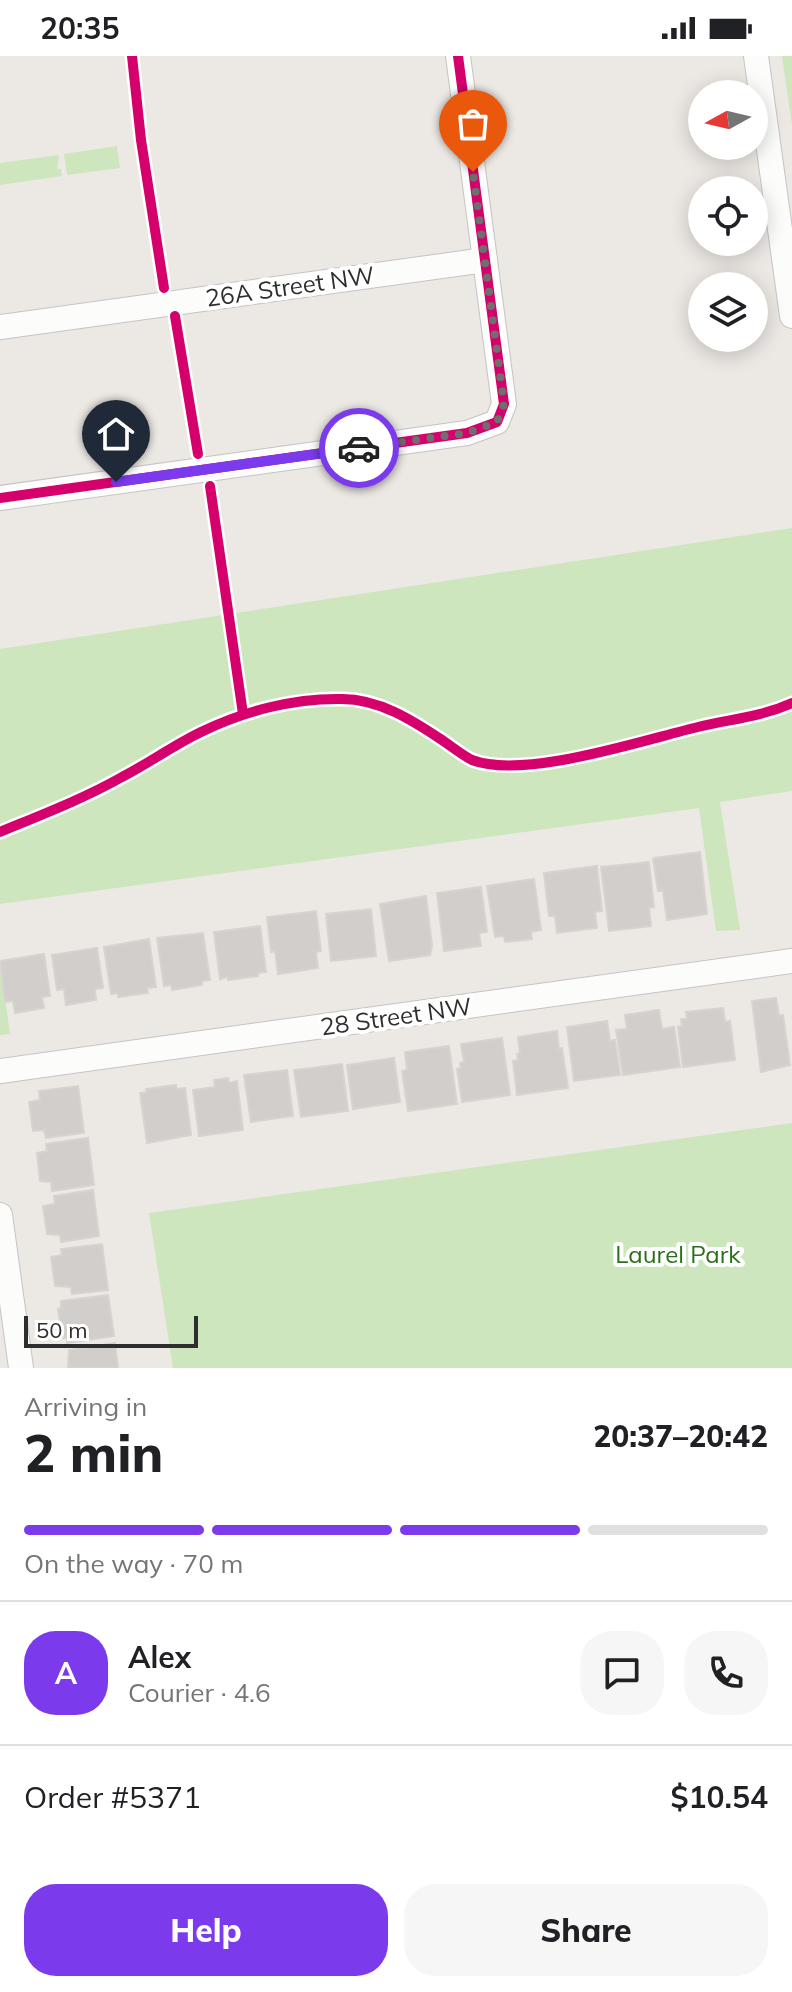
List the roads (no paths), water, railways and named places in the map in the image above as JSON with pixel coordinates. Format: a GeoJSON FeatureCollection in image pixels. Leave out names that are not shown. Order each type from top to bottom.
{"type":"FeatureCollection","features":[{"type":"Feature","properties":{"kind":"street"},"geometry":{"type":"LineString","coordinates":[[0,498],[467,433],[497,422],[504,404],[458,56]]}},
{"type":"Feature","properties":{"kind":"street"},"geometry":{"type":"LineString","coordinates":[[756,56],[792,316]]}},
{"type":"Feature","properties":{"kind":"street","name":"26A Street NW"},"geometry":{"type":"LineString","coordinates":[[0,327],[485,260]]}},
{"type":"Feature","properties":{"kind":"street","name":"28 Street NW"},"geometry":{"type":"LineString","coordinates":[[0,1071],[792,961]]}},
{"type":"Feature","properties":{"kind":"street"},"geometry":{"type":"LineString","coordinates":[[0,1215],[21,1368]]}},
{"type":"Feature","properties":{"kind":"park label","name":"Laurel Park"},"geometry":{"type":"Point","coordinates":[678,1254]}}]}
